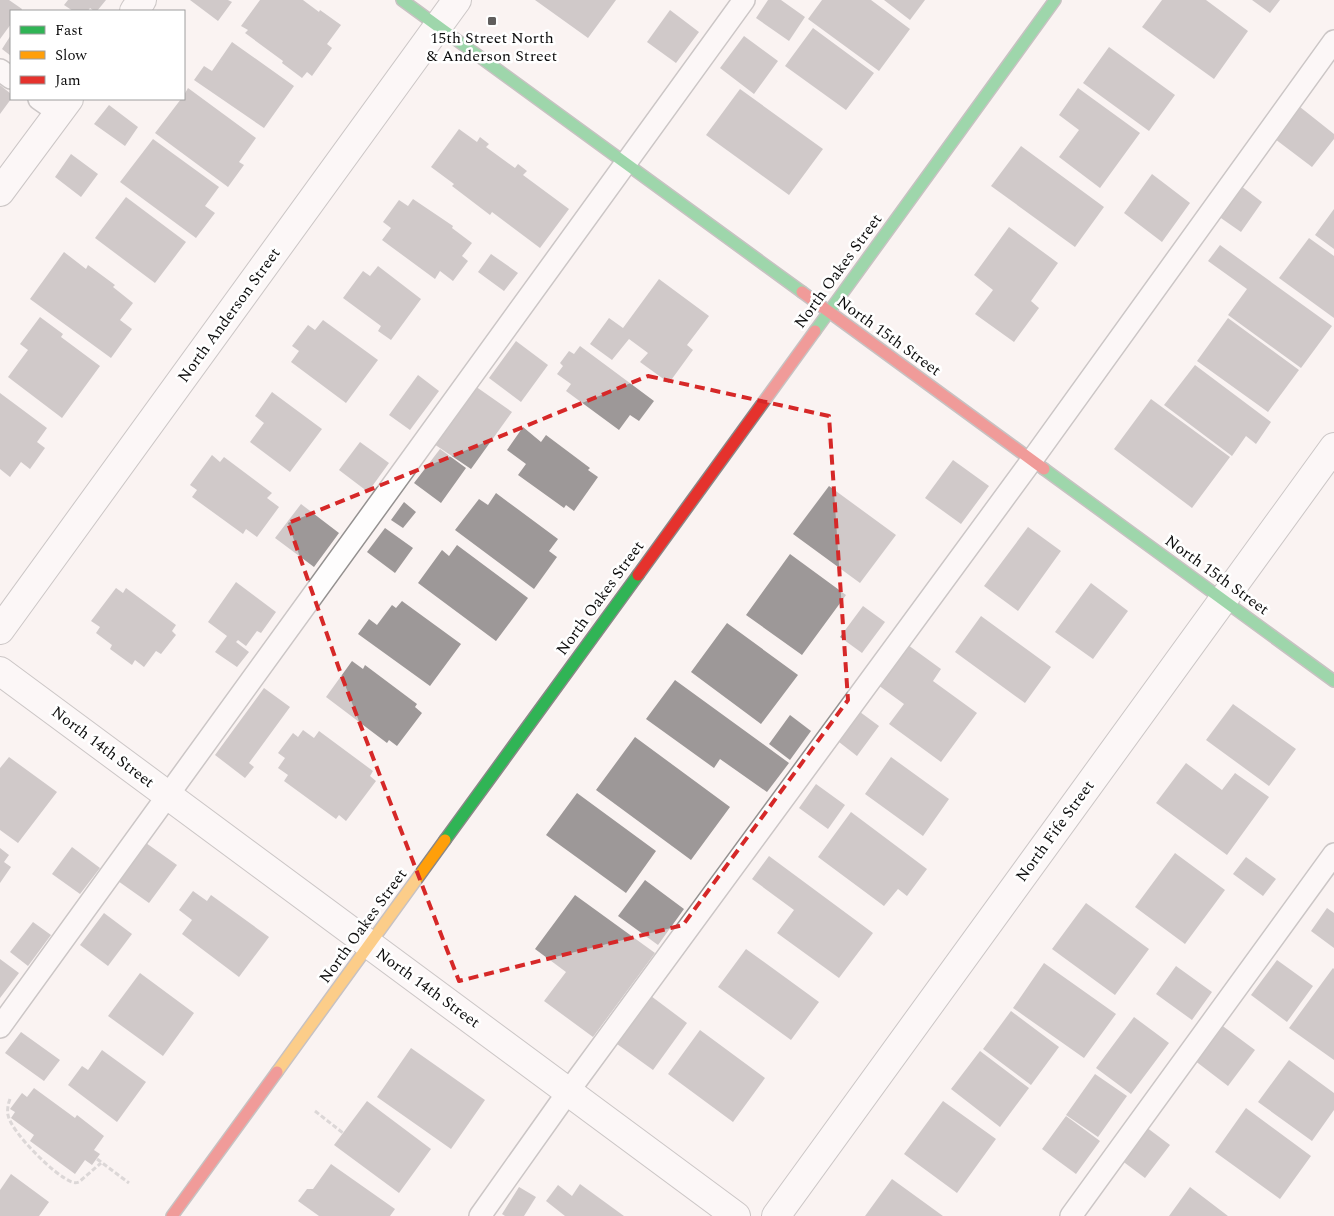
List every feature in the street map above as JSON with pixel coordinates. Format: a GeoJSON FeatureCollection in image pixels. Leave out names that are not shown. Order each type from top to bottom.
{"type":"FeatureCollection","features":[{"type":"Feature","properties":{"kind":"street","name":"North 15th Street"},"geometry":{"type":"LineString","coordinates":[[402,0],[1334,681]]}},
{"type":"Feature","properties":{"kind":"street","name":"North Anderson Street"},"geometry":{"type":"LineString","coordinates":[[0,630],[458,0]]}},
{"type":"Feature","properties":{"kind":"street","name":"North Oakes Street"},"geometry":{"type":"LineString","coordinates":[[172,1216],[1055,0]]}},
{"type":"Feature","properties":{"kind":"street"},"geometry":{"type":"LineString","coordinates":[[0,192],[56,103]]}},
{"type":"Feature","properties":{"kind":"street","name":"North Fife Street"},"geometry":{"type":"LineString","coordinates":[[776,1216],[1334,447]]}},
{"type":"Feature","properties":{"kind":"street","name":"North 14th Street"},"geometry":{"type":"LineString","coordinates":[[0,671],[736,1216]]}},
{"type":"Feature","properties":{"kind":"lane"},"geometry":{"type":"LineString","coordinates":[[0,1026],[744,0]]}},
{"type":"Feature","properties":{"kind":"lane"},"geometry":{"type":"LineString","coordinates":[[480,1216],[568,1092],[1032,460],[1334,40]]}},
{"type":"Feature","properties":{"kind":"lane"},"geometry":{"type":"LineString","coordinates":[[1071,1216],[1334,854]]}},
{"type":"Feature","properties":{"kind":"path"},"geometry":{"type":"LineString","coordinates":[[10,1099],[8,1115],[17,1132],[52,1168],[66,1179],[71,1182],[79,1182],[101,1162]]}},
{"type":"Feature","properties":{"kind":"path"},"geometry":{"type":"LineString","coordinates":[[315,1111],[343,1133]]}},
{"type":"Feature","properties":{"kind":"path"},"geometry":{"type":"LineString","coordinates":[[97,1159],[129,1183]]}},
{"type":"Feature","properties":{"kind":"highlighted area"},"geometry":{"type":"Polygon","coordinates":[[[648,376],[829,416],[848,700],[683,925],[459,981],[342,677],[288,523],[648,376]]]}},
{"type":"Feature","properties":{"kind":"building"},"geometry":{"type":"Polygon","coordinates":[[[0,0],[9,0],[22,9],[10,10],[10,25],[0,39],[0,0]]]}},
{"type":"Feature","properties":{"kind":"building"},"geometry":{"type":"Polygon","coordinates":[[[68,0],[106,0],[98,10],[90,8],[89,10],[72,10],[64,5],[68,0]]]}},
{"type":"Feature","properties":{"kind":"building"},"geometry":{"type":"Polygon","coordinates":[[[190,0],[228,0],[232,2],[218,21],[190,0]]]}},
{"type":"Feature","properties":{"kind":"building"},"geometry":{"type":"Polygon","coordinates":[[[260,0],[303,0],[341,25],[327,44],[332,48],[312,76],[307,72],[302,78],[282,63],[283,61],[245,33],[248,30],[241,26],[260,0]]]}},
{"type":"Feature","properties":{"kind":"building"},"geometry":{"type":"Polygon","coordinates":[[[535,0],[616,0],[588,38],[535,0]]]}},
{"type":"Feature","properties":{"kind":"building"},"geometry":{"type":"Polygon","coordinates":[[[768,0],[781,0],[805,17],[789,41],[756,18],[768,0]]]}},
{"type":"Feature","properties":{"kind":"building"},"geometry":{"type":"Polygon","coordinates":[[[822,0],[871,0],[910,29],[879,71],[808,19],[822,0]]]}},
{"type":"Feature","properties":{"kind":"building"},"geometry":{"type":"Polygon","coordinates":[[[884,0],[925,0],[910,20],[884,0]]]}},
{"type":"Feature","properties":{"kind":"building"},"geometry":{"type":"Polygon","coordinates":[[[1162,0],[1206,0],[1248,31],[1214,79],[1142,27],[1162,0]]]}},
{"type":"Feature","properties":{"kind":"building"},"geometry":{"type":"Polygon","coordinates":[[[1252,0],[1280,0],[1270,13],[1252,0]]]}},
{"type":"Feature","properties":{"kind":"building"},"geometry":{"type":"Polygon","coordinates":[[[670,10],[699,32],[676,63],[647,42],[670,10]]]}},
{"type":"Feature","properties":{"kind":"building"},"geometry":{"type":"Polygon","coordinates":[[[813,28],[874,73],[846,110],[785,66],[813,28]]]}},
{"type":"Feature","properties":{"kind":"building"},"geometry":{"type":"Polygon","coordinates":[[[744,36],[778,61],[754,94],[720,68],[744,36]]]}},
{"type":"Feature","properties":{"kind":"building"},"geometry":{"type":"Polygon","coordinates":[[[10,37],[10,55],[2,49],[10,37]]]}},
{"type":"Feature","properties":{"kind":"building"},"geometry":{"type":"Polygon","coordinates":[[[232,42],[294,86],[264,128],[194,80],[204,66],[212,71],[232,42]]]}},
{"type":"Feature","properties":{"kind":"building"},"geometry":{"type":"Polygon","coordinates":[[[1109,47],[1175,95],[1149,131],[1083,83],[1109,47]]]}},
{"type":"Feature","properties":{"kind":"building"},"geometry":{"type":"Polygon","coordinates":[[[0,85],[10,93],[10,100],[0,114],[0,85]]]}},
{"type":"Feature","properties":{"kind":"building"},"geometry":{"type":"Polygon","coordinates":[[[188,88],[256,138],[239,162],[244,165],[228,187],[155,133],[180,100],[185,100],[185,93],[188,88]]]}},
{"type":"Feature","properties":{"kind":"building"},"geometry":{"type":"Polygon","coordinates":[[[1078,88],[1140,133],[1100,188],[1059,157],[1079,130],[1059,115],[1078,88]]]}},
{"type":"Feature","properties":{"kind":"building"},"geometry":{"type":"Polygon","coordinates":[[[740,89],[823,149],[789,195],[706,135],[740,89]]]}},
{"type":"Feature","properties":{"kind":"building"},"geometry":{"type":"Polygon","coordinates":[[[109,105],[138,127],[125,146],[94,124],[109,105]]]}},
{"type":"Feature","properties":{"kind":"building"},"geometry":{"type":"Polygon","coordinates":[[[1300,107],[1334,134],[1334,139],[1312,167],[1275,139],[1300,107]]]}},
{"type":"Feature","properties":{"kind":"building"},"geometry":{"type":"Polygon","coordinates":[[[459,129],[477,142],[480,137],[489,144],[486,147],[515,168],[518,164],[527,171],[523,175],[569,209],[540,248],[492,212],[490,215],[431,167],[459,129]]]}},
{"type":"Feature","properties":{"kind":"building"},"geometry":{"type":"Polygon","coordinates":[[[153,139],[219,187],[205,206],[215,213],[196,238],[120,182],[153,139]]]}},
{"type":"Feature","properties":{"kind":"building"},"geometry":{"type":"Polygon","coordinates":[[[1021,146],[1104,207],[1075,247],[991,186],[1021,146]]]}},
{"type":"Feature","properties":{"kind":"building"},"geometry":{"type":"Polygon","coordinates":[[[71,154],[98,174],[81,197],[55,177],[71,154]]]}},
{"type":"Feature","properties":{"kind":"building"},"geometry":{"type":"Polygon","coordinates":[[[1152,174],[1190,203],[1162,242],[1124,213],[1152,174]]]}},
{"type":"Feature","properties":{"kind":"building"},"geometry":{"type":"Polygon","coordinates":[[[1241,186],[1262,202],[1241,232],[1218,216],[1241,186]]]}},
{"type":"Feature","properties":{"kind":"building"},"geometry":{"type":"Polygon","coordinates":[[[126,197],[186,242],[155,283],[95,238],[126,197]]]}},
{"type":"Feature","properties":{"kind":"building"},"geometry":{"type":"Polygon","coordinates":[[[413,199],[453,226],[452,228],[472,243],[462,256],[468,261],[453,281],[440,271],[435,279],[382,240],[391,228],[383,222],[399,200],[408,206],[413,199]]]}},
{"type":"Feature","properties":{"kind":"building"},"geometry":{"type":"Polygon","coordinates":[[[1334,209],[1334,249],[1315,235],[1334,209]]]}},
{"type":"Feature","properties":{"kind":"building"},"geometry":{"type":"Polygon","coordinates":[[[1009,227],[1058,263],[1031,301],[1039,308],[1014,342],[975,314],[993,290],[974,275],[1009,227]]]}},
{"type":"Feature","properties":{"kind":"building"},"geometry":{"type":"Polygon","coordinates":[[[1309,238],[1334,256],[1334,318],[1279,278],[1309,238]]]}},
{"type":"Feature","properties":{"kind":"building"},"geometry":{"type":"Polygon","coordinates":[[[1220,245],[1332,326],[1301,368],[1228,315],[1247,289],[1208,261],[1220,245]]]}},
{"type":"Feature","properties":{"kind":"building"},"geometry":{"type":"Polygon","coordinates":[[[64,252],[86,269],[88,265],[115,285],[113,287],[133,303],[120,320],[132,329],[111,358],[30,299],[64,252]]]}},
{"type":"Feature","properties":{"kind":"building"},"geometry":{"type":"Polygon","coordinates":[[[491,254],[518,273],[504,291],[478,272],[491,254]]]}},
{"type":"Feature","properties":{"kind":"building"},"geometry":{"type":"Polygon","coordinates":[[[378,266],[421,299],[391,340],[378,331],[381,326],[343,298],[363,271],[370,276],[378,266]]]}},
{"type":"Feature","properties":{"kind":"building"},"geometry":{"type":"Polygon","coordinates":[[[659,279],[709,316],[687,345],[693,350],[669,383],[640,362],[648,353],[629,339],[612,360],[590,344],[609,318],[623,328],[659,279]]]}},
{"type":"Feature","properties":{"kind":"building"},"geometry":{"type":"Polygon","coordinates":[[[40,317],[63,334],[61,337],[100,366],[62,418],[8,377],[28,350],[20,344],[40,317]]]}},
{"type":"Feature","properties":{"kind":"building"},"geometry":{"type":"Polygon","coordinates":[[[1228,318],[1299,370],[1268,412],[1197,361],[1228,318]]]}},
{"type":"Feature","properties":{"kind":"building"},"geometry":{"type":"Polygon","coordinates":[[[323,320],[378,360],[346,403],[291,362],[299,351],[292,346],[308,325],[315,330],[323,320]]]}},
{"type":"Feature","properties":{"kind":"building"},"geometry":{"type":"Polygon","coordinates":[[[516,341],[548,365],[521,402],[489,378],[516,341]]]}},
{"type":"Feature","properties":{"kind":"building"},"geometry":{"type":"Polygon","coordinates":[[[580,346],[654,401],[639,421],[630,415],[619,430],[566,391],[571,384],[557,374],[563,366],[560,363],[569,351],[574,354],[580,346]]]}},
{"type":"Feature","properties":{"kind":"building"},"geometry":{"type":"Polygon","coordinates":[[[1195,365],[1271,422],[1256,444],[1246,436],[1232,456],[1164,405],[1195,365]]]}},
{"type":"Feature","properties":{"kind":"building"},"geometry":{"type":"Polygon","coordinates":[[[418,375],[439,391],[410,430],[389,415],[418,375]]]}},
{"type":"Feature","properties":{"kind":"building"},"geometry":{"type":"Polygon","coordinates":[[[475,386],[512,412],[471,469],[434,444],[475,386]]]}},
{"type":"Feature","properties":{"kind":"building"},"geometry":{"type":"Polygon","coordinates":[[[272,392],[322,429],[290,472],[250,442],[264,423],[255,416],[272,392]]]}},
{"type":"Feature","properties":{"kind":"building"},"geometry":{"type":"Polygon","coordinates":[[[0,393],[47,428],[37,442],[45,448],[30,469],[21,462],[10,477],[0,469],[0,393]]]}},
{"type":"Feature","properties":{"kind":"building"},"geometry":{"type":"Polygon","coordinates":[[[1151,399],[1230,457],[1192,508],[1114,449],[1151,399]]]}},
{"type":"Feature","properties":{"kind":"building"},"geometry":{"type":"Polygon","coordinates":[[[523,427],[541,442],[546,435],[590,468],[588,470],[598,477],[574,511],[566,505],[564,508],[518,475],[526,464],[507,450],[523,427]]]}},
{"type":"Feature","properties":{"kind":"building"},"geometry":{"type":"Polygon","coordinates":[[[360,442],[389,463],[368,492],[339,470],[360,442]]]}},
{"type":"Feature","properties":{"kind":"building"},"geometry":{"type":"Polygon","coordinates":[[[440,449],[466,468],[441,503],[414,483],[440,449]]]}},
{"type":"Feature","properties":{"kind":"building"},"geometry":{"type":"Polygon","coordinates":[[[212,455],[220,462],[224,457],[272,493],[267,498],[279,507],[257,537],[246,529],[243,534],[192,497],[197,490],[190,485],[212,455]]]}},
{"type":"Feature","properties":{"kind":"building"},"geometry":{"type":"Polygon","coordinates":[[[953,460],[989,486],[961,524],[925,498],[953,460]]]}},
{"type":"Feature","properties":{"kind":"building"},"geometry":{"type":"Polygon","coordinates":[[[829,486],[896,535],[860,583],[793,534],[829,486]]]}},
{"type":"Feature","properties":{"kind":"building"},"geometry":{"type":"Polygon","coordinates":[[[496,493],[558,539],[549,551],[557,557],[534,589],[455,530],[479,499],[488,505],[496,493]]]}},
{"type":"Feature","properties":{"kind":"building"},"geometry":{"type":"Polygon","coordinates":[[[404,502],[416,512],[403,528],[391,520],[404,502]]]}},
{"type":"Feature","properties":{"kind":"building"},"geometry":{"type":"Polygon","coordinates":[[[301,504],[339,533],[314,567],[275,538],[301,504]]]}},
{"type":"Feature","properties":{"kind":"building"},"geometry":{"type":"Polygon","coordinates":[[[1028,527],[1061,551],[1018,611],[984,586],[1028,527]]]}},
{"type":"Feature","properties":{"kind":"building"},"geometry":{"type":"Polygon","coordinates":[[[385,528],[413,548],[395,573],[367,552],[385,528]]]}},
{"type":"Feature","properties":{"kind":"building"},"geometry":{"type":"Polygon","coordinates":[[[457,545],[528,598],[496,641],[418,583],[442,550],[449,556],[457,545]]]}},
{"type":"Feature","properties":{"kind":"building"},"geometry":{"type":"Polygon","coordinates":[[[790,554],[846,595],[802,655],[746,615],[790,554]]]}},
{"type":"Feature","properties":{"kind":"building"},"geometry":{"type":"Polygon","coordinates":[[[236,582],[276,612],[261,633],[257,631],[246,646],[238,640],[236,642],[249,652],[237,667],[215,652],[227,636],[208,622],[236,582]]]}},
{"type":"Feature","properties":{"kind":"building"},"geometry":{"type":"Polygon","coordinates":[[[1091,583],[1128,611],[1093,659],[1055,632],[1091,583]]]}},
{"type":"Feature","properties":{"kind":"building"},"geometry":{"type":"Polygon","coordinates":[[[116,588],[123,593],[126,588],[176,625],[172,631],[176,635],[161,654],[156,651],[144,667],[135,660],[132,665],[110,649],[112,645],[96,633],[100,627],[91,621],[116,588]]]}},
{"type":"Feature","properties":{"kind":"building"},"geometry":{"type":"Polygon","coordinates":[[[402,601],[461,644],[430,686],[358,634],[369,619],[377,625],[392,605],[396,608],[402,601]]]}},
{"type":"Feature","properties":{"kind":"building"},"geometry":{"type":"Polygon","coordinates":[[[863,606],[885,622],[862,653],[840,637],[863,606]]]}},
{"type":"Feature","properties":{"kind":"building"},"geometry":{"type":"Polygon","coordinates":[[[981,616],[1051,667],[1025,703],[955,652],[981,616]]]}},
{"type":"Feature","properties":{"kind":"building"},"geometry":{"type":"Polygon","coordinates":[[[727,623],[798,675],[761,724],[691,672],[727,623]]]}},
{"type":"Feature","properties":{"kind":"building"},"geometry":{"type":"Polygon","coordinates":[[[908,645],[941,669],[933,681],[977,713],[941,762],[889,724],[904,704],[878,685],[908,645]]]}},
{"type":"Feature","properties":{"kind":"building"},"geometry":{"type":"Polygon","coordinates":[[[352,661],[363,669],[365,665],[417,704],[415,707],[422,713],[397,746],[389,740],[387,743],[326,697],[352,661]]]}},
{"type":"Feature","properties":{"kind":"building"},"geometry":{"type":"Polygon","coordinates":[[[675,680],[789,763],[767,792],[720,759],[714,768],[646,719],[675,680]]]}},
{"type":"Feature","properties":{"kind":"building"},"geometry":{"type":"Polygon","coordinates":[[[264,688],[290,707],[249,763],[254,767],[245,778],[215,755],[264,688]]]}},
{"type":"Feature","properties":{"kind":"building"},"geometry":{"type":"Polygon","coordinates":[[[1233,704],[1296,749],[1269,786],[1206,740],[1233,704]]]}},
{"type":"Feature","properties":{"kind":"building"},"geometry":{"type":"Polygon","coordinates":[[[860,712],[879,726],[857,756],[839,742],[860,712]]]}},
{"type":"Feature","properties":{"kind":"building"},"geometry":{"type":"Polygon","coordinates":[[[790,715],[811,731],[790,760],[769,744],[790,715]]]}},
{"type":"Feature","properties":{"kind":"building"},"geometry":{"type":"Polygon","coordinates":[[[303,730],[314,738],[319,731],[373,771],[370,776],[376,781],[346,821],[339,815],[336,819],[284,781],[288,775],[278,768],[285,758],[278,753],[293,733],[298,737],[303,730]]]}},
{"type":"Feature","properties":{"kind":"building"},"geometry":{"type":"Polygon","coordinates":[[[635,737],[730,807],[691,860],[596,790],[635,737]]]}},
{"type":"Feature","properties":{"kind":"building"},"geometry":{"type":"Polygon","coordinates":[[[9,757],[57,792],[18,843],[0,830],[0,768],[9,757]]]}},
{"type":"Feature","properties":{"kind":"building"},"geometry":{"type":"Polygon","coordinates":[[[891,757],[949,799],[923,836],[865,794],[891,757]]]}},
{"type":"Feature","properties":{"kind":"building"},"geometry":{"type":"Polygon","coordinates":[[[1186,763],[1222,790],[1235,773],[1269,797],[1227,855],[1156,803],[1186,763]]]}},
{"type":"Feature","properties":{"kind":"building"},"geometry":{"type":"Polygon","coordinates":[[[816,784],[845,805],[828,829],[799,808],[816,784]]]}},
{"type":"Feature","properties":{"kind":"building"},"geometry":{"type":"Polygon","coordinates":[[[577,793],[656,851],[626,893],[546,835],[577,793]]]}},
{"type":"Feature","properties":{"kind":"building"},"geometry":{"type":"Polygon","coordinates":[[[851,812],[927,869],[907,896],[898,889],[884,906],[818,857],[851,812]]]}},
{"type":"Feature","properties":{"kind":"building"},"geometry":{"type":"Polygon","coordinates":[[[146,843],[177,865],[149,903],[118,881],[146,843]]]}},
{"type":"Feature","properties":{"kind":"building"},"geometry":{"type":"Polygon","coordinates":[[[72,847],[100,868],[80,894],[52,874],[72,847]]]}},
{"type":"Feature","properties":{"kind":"building"},"geometry":{"type":"Polygon","coordinates":[[[0,848],[9,855],[4,862],[11,867],[0,883],[0,848]]]}},
{"type":"Feature","properties":{"kind":"building"},"geometry":{"type":"Polygon","coordinates":[[[1175,853],[1225,890],[1185,944],[1135,907],[1175,853]]]}},
{"type":"Feature","properties":{"kind":"building"},"geometry":{"type":"Polygon","coordinates":[[[769,856],[873,933],[839,978],[777,933],[794,910],[752,879],[769,856]]]}},
{"type":"Feature","properties":{"kind":"building"},"geometry":{"type":"Polygon","coordinates":[[[1246,857],[1276,879],[1263,896],[1233,874],[1246,857]]]}},
{"type":"Feature","properties":{"kind":"building"},"geometry":{"type":"Polygon","coordinates":[[[645,880],[684,909],[658,945],[618,916],[645,880]]]}},
{"type":"Feature","properties":{"kind":"building"},"geometry":{"type":"Polygon","coordinates":[[[193,891],[207,901],[211,895],[269,937],[239,977],[182,934],[192,920],[179,910],[193,891]]]}},
{"type":"Feature","properties":{"kind":"building"},"geometry":{"type":"Polygon","coordinates":[[[575,895],[655,953],[593,1037],[544,1001],[566,972],[535,949],[575,895]]]}},
{"type":"Feature","properties":{"kind":"building"},"geometry":{"type":"Polygon","coordinates":[[[1086,903],[1149,949],[1115,995],[1052,949],[1086,903]]]}},
{"type":"Feature","properties":{"kind":"building"},"geometry":{"type":"Polygon","coordinates":[[[1327,908],[1334,913],[1334,948],[1311,931],[1327,908]]]}},
{"type":"Feature","properties":{"kind":"building"},"geometry":{"type":"Polygon","coordinates":[[[104,913],[132,934],[108,966],[80,945],[104,913]]]}},
{"type":"Feature","properties":{"kind":"building"},"geometry":{"type":"Polygon","coordinates":[[[33,922],[51,935],[28,966],[10,952],[33,922]]]}},
{"type":"Feature","properties":{"kind":"building"},"geometry":{"type":"Polygon","coordinates":[[[746,949],[819,1002],[791,1040],[718,987],[746,949]]]}},
{"type":"Feature","properties":{"kind":"building"},"geometry":{"type":"Polygon","coordinates":[[[0,959],[19,973],[0,998],[0,959]]]}},
{"type":"Feature","properties":{"kind":"building"},"geometry":{"type":"Polygon","coordinates":[[[1277,960],[1313,986],[1287,1022],[1251,995],[1277,960]]]}},
{"type":"Feature","properties":{"kind":"building"},"geometry":{"type":"Polygon","coordinates":[[[1044,963],[1116,1014],[1084,1058],[1013,1008],[1044,963]]]}},
{"type":"Feature","properties":{"kind":"building"},"geometry":{"type":"Polygon","coordinates":[[[1176,966],[1212,992],[1192,1020],[1156,994],[1176,966]]]}},
{"type":"Feature","properties":{"kind":"building"},"geometry":{"type":"Polygon","coordinates":[[[1334,969],[1334,1060],[1289,1028],[1334,969]]]}},
{"type":"Feature","properties":{"kind":"building"},"geometry":{"type":"Polygon","coordinates":[[[140,973],[194,1013],[163,1056],[108,1016],[140,973]]]}},
{"type":"Feature","properties":{"kind":"building"},"geometry":{"type":"Polygon","coordinates":[[[651,996],[687,1023],[653,1070],[617,1044],[651,996]]]}},
{"type":"Feature","properties":{"kind":"building"},"geometry":{"type":"Polygon","coordinates":[[[1011,1011],[1059,1047],[1031,1085],[983,1049],[1011,1011]]]}},
{"type":"Feature","properties":{"kind":"building"},"geometry":{"type":"Polygon","coordinates":[[[1134,1017],[1169,1043],[1131,1094],[1096,1068],[1134,1017]]]}},
{"type":"Feature","properties":{"kind":"building"},"geometry":{"type":"Polygon","coordinates":[[[1220,1024],[1255,1050],[1228,1086],[1194,1060],[1220,1024]]]}},
{"type":"Feature","properties":{"kind":"building"},"geometry":{"type":"Polygon","coordinates":[[[700,1030],[765,1078],[733,1122],[668,1074],[700,1030]]]}},
{"type":"Feature","properties":{"kind":"building"},"geometry":{"type":"Polygon","coordinates":[[[21,1032],[60,1060],[44,1081],[5,1053],[21,1032]]]}},
{"type":"Feature","properties":{"kind":"building"},"geometry":{"type":"Polygon","coordinates":[[[411,1048],[485,1100],[451,1149],[377,1097],[411,1048]]]}},
{"type":"Feature","properties":{"kind":"building"},"geometry":{"type":"Polygon","coordinates":[[[102,1050],[146,1082],[117,1122],[68,1085],[82,1066],[88,1070],[102,1050]]]}},
{"type":"Feature","properties":{"kind":"building"},"geometry":{"type":"Polygon","coordinates":[[[980,1051],[1029,1088],[1000,1127],[951,1089],[980,1051]]]}},
{"type":"Feature","properties":{"kind":"building"},"geometry":{"type":"Polygon","coordinates":[[[1289,1060],[1334,1093],[1334,1110],[1312,1141],[1258,1102],[1289,1060]]]}},
{"type":"Feature","properties":{"kind":"building"},"geometry":{"type":"Polygon","coordinates":[[[1095,1074],[1127,1096],[1098,1137],[1066,1115],[1095,1074]]]}},
{"type":"Feature","properties":{"kind":"building"},"geometry":{"type":"Polygon","coordinates":[[[34,1088],[75,1118],[77,1115],[104,1136],[94,1150],[100,1154],[92,1165],[85,1160],[75,1174],[30,1141],[34,1135],[11,1118],[15,1112],[10,1109],[22,1093],[27,1097],[34,1088]]]}},
{"type":"Feature","properties":{"kind":"building"},"geometry":{"type":"Polygon","coordinates":[[[367,1101],[431,1149],[399,1193],[334,1145],[367,1101]]]}},
{"type":"Feature","properties":{"kind":"building"},"geometry":{"type":"Polygon","coordinates":[[[943,1101],[996,1139],[957,1193],[904,1154],[943,1101]]]}},
{"type":"Feature","properties":{"kind":"building"},"geometry":{"type":"Polygon","coordinates":[[[1246,1108],[1311,1156],[1280,1199],[1215,1152],[1246,1108]]]}},
{"type":"Feature","properties":{"kind":"building"},"geometry":{"type":"Polygon","coordinates":[[[1066,1116],[1100,1141],[1076,1174],[1042,1149],[1066,1116]]]}},
{"type":"Feature","properties":{"kind":"building"},"geometry":{"type":"Polygon","coordinates":[[[1146,1127],[1170,1145],[1145,1178],[1121,1160],[1146,1127]]]}},
{"type":"Feature","properties":{"kind":"building"},"geometry":{"type":"Polygon","coordinates":[[[331,1164],[395,1209],[390,1216],[319,1216],[298,1201],[307,1189],[313,1189],[331,1164]]]}},
{"type":"Feature","properties":{"kind":"building"},"geometry":{"type":"Polygon","coordinates":[[[11,1174],[49,1202],[39,1216],[0,1216],[0,1190],[11,1174]]]}},
{"type":"Feature","properties":{"kind":"building"},"geometry":{"type":"Polygon","coordinates":[[[892,1179],[943,1216],[865,1216],[892,1179]]]}},
{"type":"Feature","properties":{"kind":"building"},"geometry":{"type":"Polygon","coordinates":[[[580,1184],[624,1216],[565,1216],[546,1201],[558,1185],[572,1196],[580,1184]]]}},
{"type":"Feature","properties":{"kind":"building"},"geometry":{"type":"Polygon","coordinates":[[[519,1187],[536,1197],[524,1216],[505,1216],[502,1214],[519,1187]]]}},
{"type":"Feature","properties":{"kind":"building"},"geometry":{"type":"Polygon","coordinates":[[[1190,1187],[1228,1216],[1169,1216],[1190,1187]]]}},
{"type":"Feature","properties":{"kind":"traffic: fast"},"geometry":{"type":"LineString","coordinates":[[402,0],[802,292]]}},
{"type":"Feature","properties":{"kind":"traffic: fast"},"geometry":{"type":"LineString","coordinates":[[815,331],[1055,0]]}},
{"type":"Feature","properties":{"kind":"traffic: fast"},"geometry":{"type":"LineString","coordinates":[[1044,469],[1334,681]]}},
{"type":"Feature","properties":{"kind":"traffic: fast"},"geometry":{"type":"LineString","coordinates":[[445,840],[638,575]]}},
{"type":"Feature","properties":{"kind":"traffic: slow"},"geometry":{"type":"LineString","coordinates":[[277,1072],[445,840]]}},
{"type":"Feature","properties":{"kind":"traffic: jam"},"geometry":{"type":"LineString","coordinates":[[802,292],[1044,469]]}},
{"type":"Feature","properties":{"kind":"traffic: jam"},"geometry":{"type":"LineString","coordinates":[[638,575],[815,331]]}},
{"type":"Feature","properties":{"kind":"traffic: jam"},"geometry":{"type":"LineString","coordinates":[[172,1216],[277,1072]]}},
{"type":"Feature","properties":{"kind":"place","name":"15th Street North & Anderson Street"},"geometry":{"type":"Point","coordinates":[492,21]}}]}
